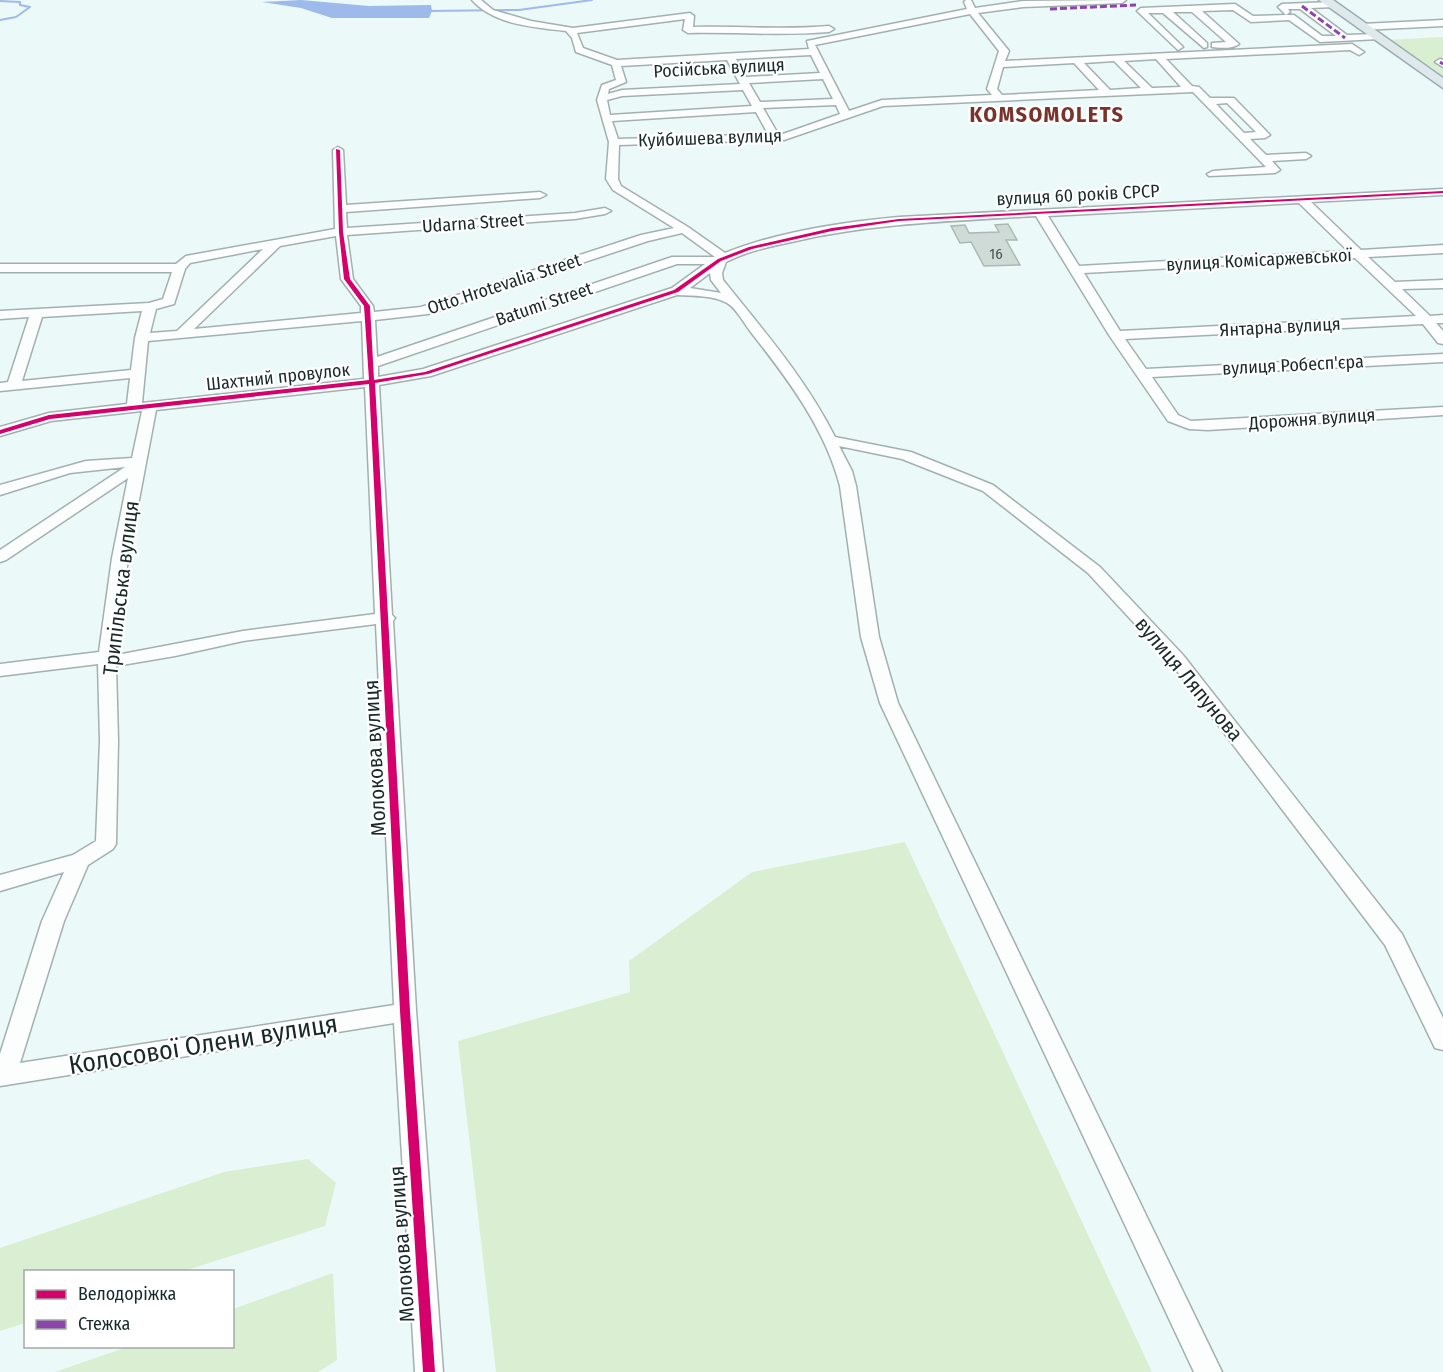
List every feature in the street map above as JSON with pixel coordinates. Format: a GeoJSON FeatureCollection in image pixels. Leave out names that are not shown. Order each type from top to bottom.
{"type":"FeatureCollection","features":[{"type":"Feature","properties":{"kind":"main road"},"geometry":{"type":"LineString","coordinates":[[1328,2],[1443,84]]}},
{"type":"Feature","properties":{"kind":"street"},"geometry":{"type":"LineString","coordinates":[[476,0],[490,12],[530,24],[571,31],[690,16],[688,30],[741,29],[796,32],[860,26],[885,28]]}},
{"type":"Feature","properties":{"kind":"street"},"geometry":{"type":"LineString","coordinates":[[967,0],[972,11],[1004,51],[994,77],[992,90],[999,98]]}},
{"type":"Feature","properties":{"kind":"street"},"geometry":{"type":"LineString","coordinates":[[845,114],[826,76],[814,63],[814,52],[810,43],[1021,2],[1122,0]]}},
{"type":"Feature","properties":{"kind":"street"},"geometry":{"type":"LineString","coordinates":[[1328,2],[1282,7],[1317,38],[1376,37]]}},
{"type":"Feature","properties":{"kind":"street"},"geometry":{"type":"LineString","coordinates":[[1050,9],[1137,5],[1165,10],[1235,6],[1251,19],[1292,17]]}},
{"type":"Feature","properties":{"kind":"street"},"geometry":{"type":"LineString","coordinates":[[1137,5],[1178,46]]}},
{"type":"Feature","properties":{"kind":"street"},"geometry":{"type":"LineString","coordinates":[[1302,6],[1345,38]]}},
{"type":"Feature","properties":{"kind":"street"},"geometry":{"type":"LineString","coordinates":[[1170,56],[1160,48],[1234,44],[1194,9]]}},
{"type":"Feature","properties":{"kind":"street"},"geometry":{"type":"LineString","coordinates":[[1165,10],[1204,45]]}},
{"type":"Feature","properties":{"kind":"street"},"geometry":{"type":"LineString","coordinates":[[1362,27],[1443,23]]}},
{"type":"Feature","properties":{"kind":"street"},"geometry":{"type":"LineString","coordinates":[[571,31],[576,37],[579,50],[617,68],[733,62],[814,52]]}},
{"type":"Feature","properties":{"kind":"street"},"geometry":{"type":"LineString","coordinates":[[1000,64],[1352,47],[1359,52]]}},
{"type":"Feature","properties":{"kind":"street"},"geometry":{"type":"LineString","coordinates":[[1158,57],[1208,101],[1275,170],[1213,174]]}},
{"type":"Feature","properties":{"kind":"street"},"geometry":{"type":"LineString","coordinates":[[1116,58],[1149,91]]}},
{"type":"Feature","properties":{"kind":"street"},"geometry":{"type":"LineString","coordinates":[[1076,60],[1107,93]]}},
{"type":"Feature","properties":{"kind":"street"},"geometry":{"type":"LineString","coordinates":[[733,62],[775,138]]}},
{"type":"Feature","properties":{"kind":"street","name":"Російська вулиця"},"geometry":{"type":"LineString","coordinates":[[733,62],[767,66]]}},
{"type":"Feature","properties":{"kind":"street"},"geometry":{"type":"LineString","coordinates":[[617,68],[621,82],[605,87],[603,98],[622,93],[826,76]]}},
{"type":"Feature","properties":{"kind":"street","name":"Куйбишева вулиця"},"geometry":{"type":"LineString","coordinates":[[614,142],[784,137],[882,103],[1193,89]]}},
{"type":"Feature","properties":{"kind":"street","name":"Куйбишева вулиця"},"geometry":{"type":"LineString","coordinates":[[603,98],[606,118],[614,142],[612,179],[617,188],[684,229]]}},
{"type":"Feature","properties":{"kind":"street"},"geometry":{"type":"LineString","coordinates":[[1208,101],[1230,100],[1265,135],[1242,136]]}},
{"type":"Feature","properties":{"kind":"street"},"geometry":{"type":"LineString","coordinates":[[606,118],[839,102]]}},
{"type":"Feature","properties":{"kind":"street","name":"Молокова вулиця"},"geometry":{"type":"LineString","coordinates":[[338,150],[341,232],[346,279],[368,306],[369,315],[406,1012],[429,1372]]}},
{"type":"Feature","properties":{"kind":"street"},"geometry":{"type":"LineString","coordinates":[[1263,158],[1306,156]]}},
{"type":"Feature","properties":{"kind":"street","name":"вулиця 60 років СРСР"},"geometry":{"type":"LineString","coordinates":[[722,260],[755,247],[862,224],[899,220],[1443,192]]}},
{"type":"Feature","properties":{"kind":"street","name":"Udarna Street"},"geometry":{"type":"LineString","coordinates":[[340,209],[540,195]]}},
{"type":"Feature","properties":{"kind":"street"},"geometry":{"type":"LineString","coordinates":[[1300,198],[1426,319],[1443,340]]}},
{"type":"Feature","properties":{"kind":"street","name":"Udarna Street"},"geometry":{"type":"LineString","coordinates":[[179,268],[186,260],[341,232],[575,216],[605,211]]}},
{"type":"Feature","properties":{"kind":"street"},"geometry":{"type":"LineString","coordinates":[[1040,213],[1143,373]]}},
{"type":"Feature","properties":{"kind":"street"},"geometry":{"type":"LineString","coordinates":[[684,229],[722,260],[716,273],[717,280],[786,368],[816,413],[830,440],[848,486],[870,638],[889,703],[1208,1372]]}},
{"type":"Feature","properties":{"kind":"street","name":"Otto Hrotevalia Street"},"geometry":{"type":"LineString","coordinates":[[142,338],[408,313],[440,307],[645,238],[684,229]]}},
{"type":"Feature","properties":{"kind":"street"},"geometry":{"type":"LineString","coordinates":[[180,334],[276,243]]}},
{"type":"Feature","properties":{"kind":"street","name":"вулиця Комісаржевської"},"geometry":{"type":"LineString","coordinates":[[1076,270],[1443,249]]}},
{"type":"Feature","properties":{"kind":"street","name":"Шахтний провулок"},"geometry":{"type":"LineString","coordinates":[[0,432],[49,417],[409,377],[444,368],[676,291],[698,279],[722,260]]}},
{"type":"Feature","properties":{"kind":"street","name":"Batumi Street"},"geometry":{"type":"LineString","coordinates":[[372,363],[667,262],[722,260]]}},
{"type":"Feature","properties":{"kind":"street"},"geometry":{"type":"LineString","coordinates":[[0,268],[179,268],[169,301],[150,307],[0,315]]}},
{"type":"Feature","properties":{"kind":"street"},"geometry":{"type":"LineString","coordinates":[[1392,286],[1443,284]]}},
{"type":"Feature","properties":{"kind":"street"},"geometry":{"type":"LineString","coordinates":[[676,291],[703,292],[732,300]]}},
{"type":"Feature","properties":{"kind":"street","name":"Трипільська вулиця"},"geometry":{"type":"LineString","coordinates":[[80,860],[106,844],[109,741],[108,659],[120,558],[138,464],[142,406],[139,373],[142,338],[150,307]]}},
{"type":"Feature","properties":{"kind":"street"},"geometry":{"type":"LineString","coordinates":[[37,313],[7,386],[139,373]]}},
{"type":"Feature","properties":{"kind":"street","name":"Янтарна вулиця"},"geometry":{"type":"LineString","coordinates":[[1116,334],[1443,319]]}},
{"type":"Feature","properties":{"kind":"street","name":"вулиця Робесп'єра"},"geometry":{"type":"LineString","coordinates":[[1143,373],[1443,358]]}},
{"type":"Feature","properties":{"kind":"street","name":"Дорожня вулиця"},"geometry":{"type":"LineString","coordinates":[[1143,373],[1173,418],[1181,423],[1208,426],[1443,411]]}},
{"type":"Feature","properties":{"kind":"street","name":"вулиця Ляпунова"},"geometry":{"type":"LineString","coordinates":[[830,440],[906,455],[988,488],[1094,570],[1177,659],[1394,940],[1443,1041]]}},
{"type":"Feature","properties":{"kind":"street"},"geometry":{"type":"LineString","coordinates":[[0,490],[58,472],[116,461],[138,464]]}},
{"type":"Feature","properties":{"kind":"street"},"geometry":{"type":"LineString","coordinates":[[0,557],[138,464]]}},
{"type":"Feature","properties":{"kind":"street"},"geometry":{"type":"LineString","coordinates":[[0,670],[175,651],[243,636],[386,618]]}},
{"type":"Feature","properties":{"kind":"street"},"geometry":{"type":"LineString","coordinates":[[0,884],[80,860]]}},
{"type":"Feature","properties":{"kind":"street"},"geometry":{"type":"LineString","coordinates":[[3,1076],[53,921],[80,860]]}},
{"type":"Feature","properties":{"kind":"street","name":"Колосової Олени вулиця"},"geometry":{"type":"LineString","coordinates":[[3,1076],[406,1012]]}},
{"type":"Feature","properties":{"kind":"green space"},"geometry":{"type":"Polygon","coordinates":[[[1443,37],[1443,80],[1385,40],[1443,37]]]}},
{"type":"Feature","properties":{"kind":"green space"},"geometry":{"type":"Polygon","coordinates":[[[905,842],[1152,1372],[496,1372],[458,1041],[630,992],[629,961],[752,872],[905,842]]]}},
{"type":"Feature","properties":{"kind":"green space"},"geometry":{"type":"Polygon","coordinates":[[[308,1159],[336,1183],[325,1226],[187,1270],[24,1270],[24,1323],[0,1331],[0,1248],[224,1172],[308,1159]]]}},
{"type":"Feature","properties":{"kind":"green space"},"geometry":{"type":"Polygon","coordinates":[[[333,1273],[337,1360],[318,1372],[55,1372],[124,1348],[234,1348],[234,1309],[333,1273]]]}},
{"type":"Feature","properties":{"kind":"water"},"geometry":{"type":"Polygon","coordinates":[[[301,0],[369,6],[431,5],[432,11],[429,18],[332,18],[301,8],[262,2],[301,0]]]}},
{"type":"Feature","properties":{"kind":"building"},"geometry":{"type":"Polygon","coordinates":[[[1008,224],[1017,240],[1006,240],[1020,265],[984,266],[971,242],[960,243],[951,226],[965,225],[969,233],[999,232],[995,225],[1008,224]]]}},
{"type":"Feature","properties":{"kind":"waterway"},"geometry":{"type":"LineString","coordinates":[[428,11],[519,10],[592,0]]}},
{"type":"Feature","properties":{"kind":"waterway"},"geometry":{"type":"LineString","coordinates":[[0,1],[20,2],[20,5],[30,7],[16,17],[0,20]]}},
{"type":"Feature","properties":{"kind":"marked path"},"geometry":{"type":"LineString","coordinates":[[1050,9],[1136,5]]}},
{"type":"Feature","properties":{"kind":"marked path"},"geometry":{"type":"LineString","coordinates":[[1302,6],[1345,38]]}},
{"type":"Feature","properties":{"kind":"cycle path"},"geometry":{"type":"LineString","coordinates":[[338,150],[341,232],[347,279],[367,306],[368,315],[405,1011],[429,1372]]}},
{"type":"Feature","properties":{"kind":"cycle path"},"geometry":{"type":"LineString","coordinates":[[0,432],[49,417],[389,380],[426,373],[676,291],[719,260],[742,251],[859,225],[899,220],[1443,192]]}},
{"type":"Feature","properties":{"kind":"district","name":"KOMSOMOLETS"},"geometry":{"type":"Point","coordinates":[1047,114]}}]}
